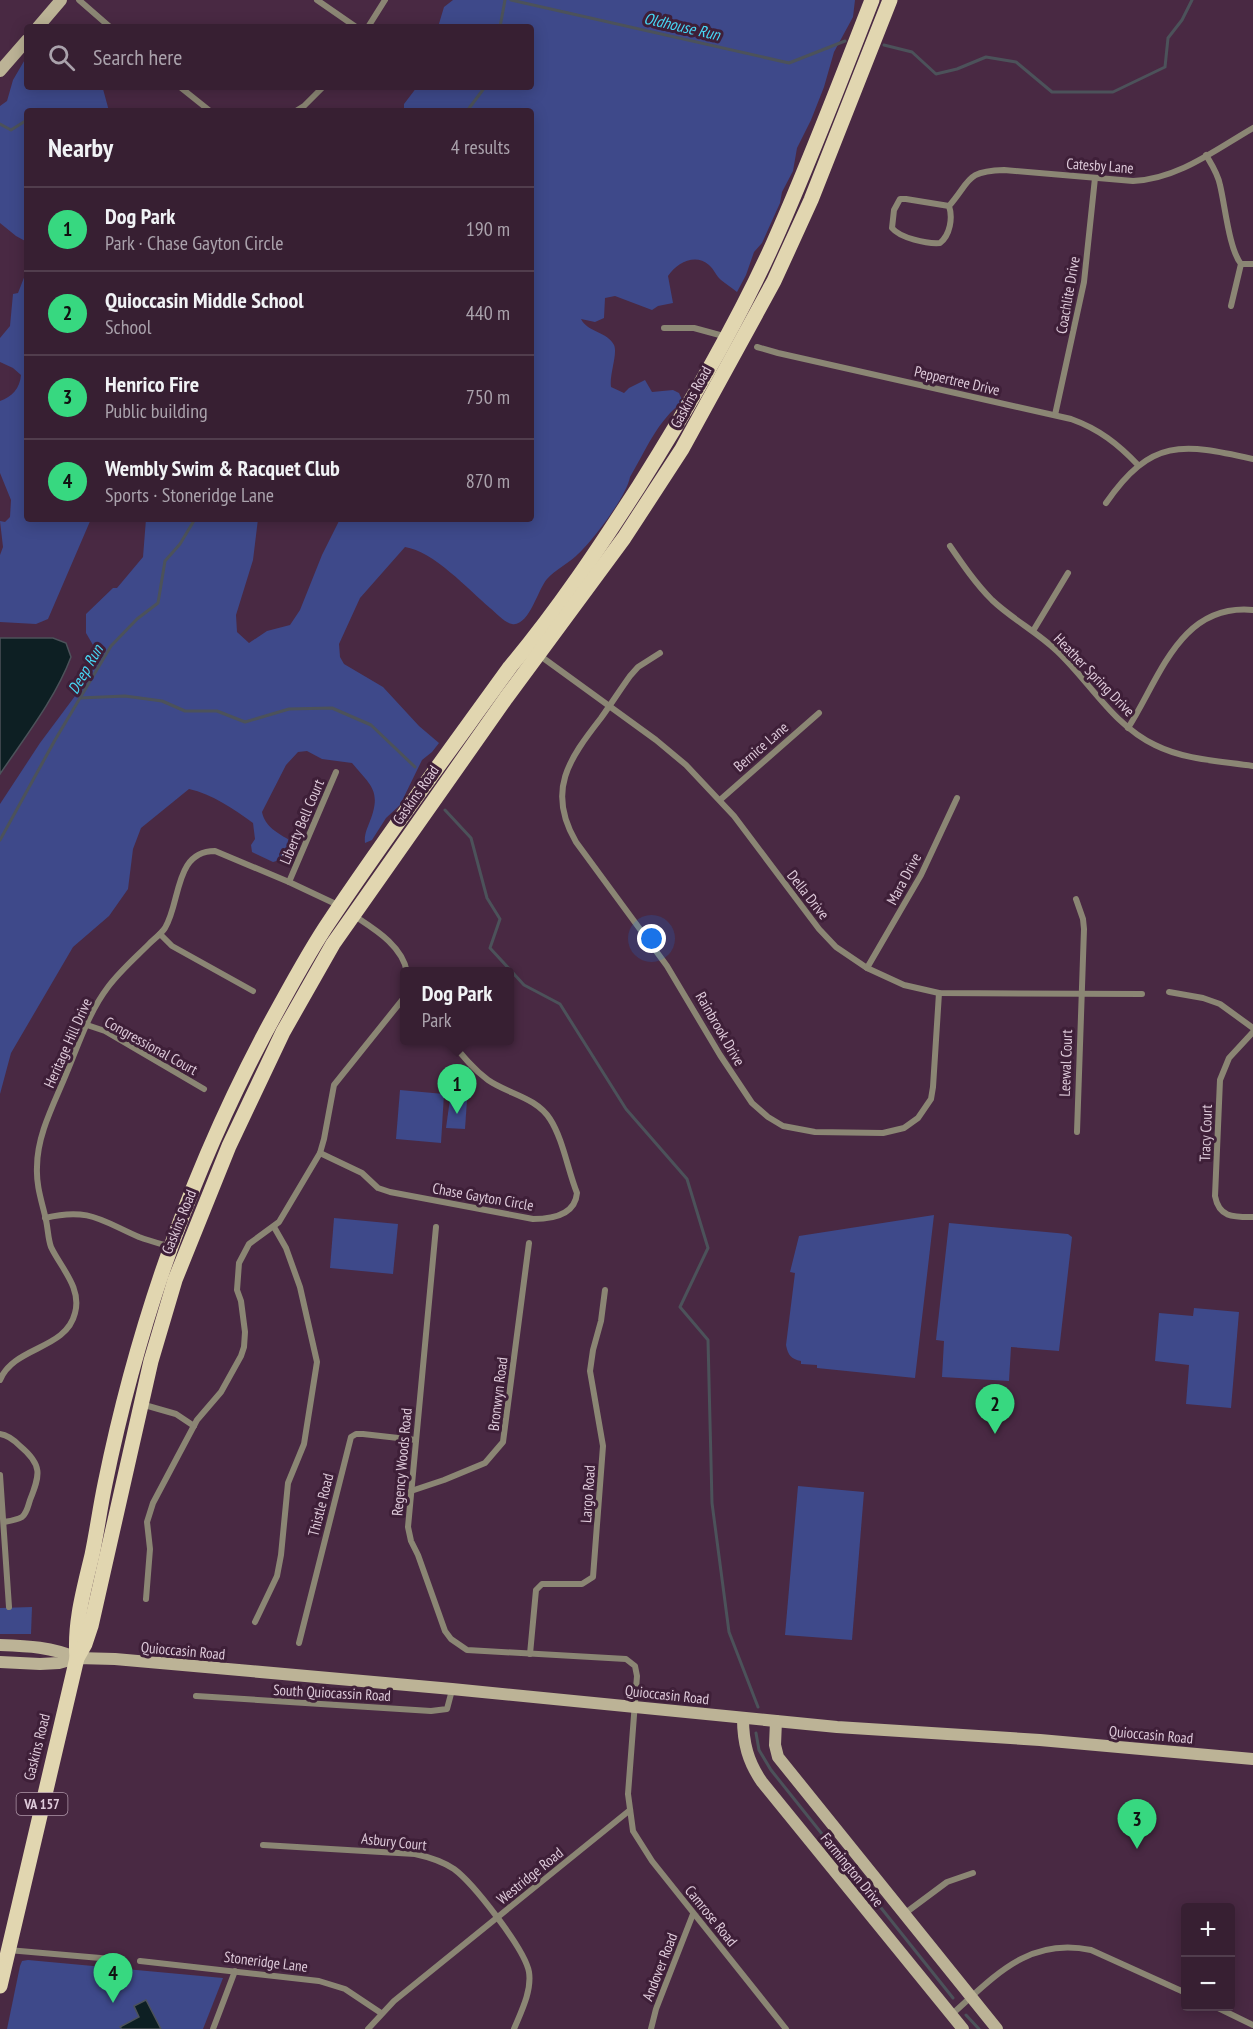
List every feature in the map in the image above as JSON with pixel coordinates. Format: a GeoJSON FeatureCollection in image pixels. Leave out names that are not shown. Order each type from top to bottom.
{"type":"FeatureCollection","features":[{"type":"Feature","properties":{"kind":"main road"},"geometry":{"type":"LineString","coordinates":[[41,24],[61,0]]}},
{"type":"Feature","properties":{"kind":"main road","name":"Gaskins Road"},"geometry":{"type":"LineString","coordinates":[[77,1658],[91,1626],[160,1326],[186,1252],[229,1146],[283,1032],[347,911],[506,698],[533,651],[674,431],[727,337],[763,265],[793,199],[872,0]]}},
{"type":"Feature","properties":{"kind":"main road","name":"Gaskins Road"},"geometry":{"type":"LineString","coordinates":[[533,651],[624,538],[662,481],[742,342],[774,281],[811,200],[890,0]]}},
{"type":"Feature","properties":{"kind":"main road"},"geometry":{"type":"LineString","coordinates":[[0,71],[24,43]]}},
{"type":"Feature","properties":{"kind":"main road","name":"Gaskins Road"},"geometry":{"type":"LineString","coordinates":[[0,1986],[77,1658],[76,1632],[115,1439],[148,1312],[214,1139],[249,1063],[289,988],[326,927],[347,911]]}},
{"type":"Feature","properties":{"kind":"main road","name":"Quioccasin Road"},"geometry":{"type":"LineString","coordinates":[[0,1645],[59,1650],[77,1658],[298,1675],[890,1731],[1040,1740],[1253,1759]]}},
{"type":"Feature","properties":{"kind":"main road","name":"Quioccasin Road"},"geometry":{"type":"LineString","coordinates":[[0,1662],[59,1663],[77,1658]]}},
{"type":"Feature","properties":{"kind":"main road","name":"Farmington Drive"},"geometry":{"type":"LineString","coordinates":[[742,1718],[749,1759],[762,1782],[963,2029]]}},
{"type":"Feature","properties":{"kind":"main road","name":"Farmington Drive"},"geometry":{"type":"LineString","coordinates":[[776,1721],[775,1745],[778,1757],[997,2029]]}},
{"type":"Feature","properties":{"kind":"street"},"geometry":{"type":"LineString","coordinates":[[79,0],[107,24]]}},
{"type":"Feature","properties":{"kind":"street"},"geometry":{"type":"LineString","coordinates":[[317,0],[352,24]]}},
{"type":"Feature","properties":{"kind":"street"},"geometry":{"type":"LineString","coordinates":[[370,24],[385,0]]}},
{"type":"Feature","properties":{"kind":"street"},"geometry":{"type":"LineString","coordinates":[[184,90],[206,108]]}},
{"type":"Feature","properties":{"kind":"street"},"geometry":{"type":"LineString","coordinates":[[301,108],[320,90]]}},
{"type":"Feature","properties":{"kind":"street","name":"Catesby Lane"},"geometry":{"type":"LineString","coordinates":[[949,206],[963,185],[974,176],[987,171],[1004,170],[1132,181],[1153,179],[1180,170],[1253,128]]}},
{"type":"Feature","properties":{"kind":"street"},"geometry":{"type":"LineString","coordinates":[[1206,155],[1220,182],[1233,244],[1241,264]]}},
{"type":"Feature","properties":{"kind":"street","name":"Coachlite Drive"},"geometry":{"type":"LineString","coordinates":[[1055,415],[1084,282],[1095,178]]}},
{"type":"Feature","properties":{"kind":"street"},"geometry":{"type":"LineString","coordinates":[[900,199],[949,206],[951,219],[946,237],[940,243],[931,243],[897,233],[892,228],[894,210],[900,199]]}},
{"type":"Feature","properties":{"kind":"street"},"geometry":{"type":"LineString","coordinates":[[1241,264],[1253,264]]}},
{"type":"Feature","properties":{"kind":"street"},"geometry":{"type":"LineString","coordinates":[[1231,306],[1234,285],[1241,264]]}},
{"type":"Feature","properties":{"kind":"street"},"geometry":{"type":"LineString","coordinates":[[664,328],[694,328],[742,342]]}},
{"type":"Feature","properties":{"kind":"street","name":"Peppertree Drive"},"geometry":{"type":"LineString","coordinates":[[757,347],[1082,423],[1098,430],[1121,447],[1138,465]]}},
{"type":"Feature","properties":{"kind":"street"},"geometry":{"type":"LineString","coordinates":[[1106,503],[1119,484],[1138,465],[1162,453],[1183,448],[1208,449],[1253,459]]}},
{"type":"Feature","properties":{"kind":"street","name":"Heather Spring Drive"},"geometry":{"type":"LineString","coordinates":[[950,546],[975,582],[993,601],[1057,651],[1128,728],[1146,741],[1171,752],[1188,757],[1253,766]]}},
{"type":"Feature","properties":{"kind":"street"},"geometry":{"type":"LineString","coordinates":[[1033,632],[1068,573]]}},
{"type":"Feature","properties":{"kind":"street"},"geometry":{"type":"LineString","coordinates":[[1128,728],[1183,636],[1200,622],[1217,614],[1236,609],[1253,610]]}},
{"type":"Feature","properties":{"kind":"street","name":"Della Drive"},"geometry":{"type":"LineString","coordinates":[[533,651],[676,756],[720,800],[819,929],[836,947],[867,968],[904,985],[939,993],[1142,994]]}},
{"type":"Feature","properties":{"kind":"street","name":"Rainbrook Drive"},"geometry":{"type":"LineString","coordinates":[[660,653],[638,667],[570,762],[562,792],[566,823],[576,842],[674,975],[720,1055],[758,1109],[776,1122],[804,1132],[883,1132],[897,1131],[910,1125],[926,1107],[933,1087],[939,993]]}},
{"type":"Feature","properties":{"kind":"street","name":"Bernice Lane"},"geometry":{"type":"LineString","coordinates":[[720,800],[819,713]]}},
{"type":"Feature","properties":{"kind":"street","name":"Liberty Bell Court"},"geometry":{"type":"LineString","coordinates":[[289,882],[336,772]]}},
{"type":"Feature","properties":{"kind":"street","name":"Mara Drive"},"geometry":{"type":"LineString","coordinates":[[867,968],[921,875],[957,798]]}},
{"type":"Feature","properties":{"kind":"street","name":"Heritage Hill Drive"},"geometry":{"type":"LineString","coordinates":[[0,1380],[2,1371],[20,1357],[58,1337],[71,1326],[77,1298],[73,1286],[50,1245],[38,1187],[38,1149],[95,1006],[109,986],[165,928],[181,878],[192,857],[215,851],[289,882],[347,911],[391,943],[404,959],[406,967]]}},
{"type":"Feature","properties":{"kind":"street","name":"Leewal Court"},"geometry":{"type":"LineString","coordinates":[[1076,899],[1083,919],[1077,1132]]}},
{"type":"Feature","properties":{"kind":"street"},"geometry":{"type":"LineString","coordinates":[[160,934],[172,946],[253,991]]}},
{"type":"Feature","properties":{"kind":"street"},"geometry":{"type":"LineString","coordinates":[[1168,992],[1203,998],[1220,1004],[1253,1030]]}},
{"type":"Feature","properties":{"kind":"street"},"geometry":{"type":"LineString","coordinates":[[146,1599],[150,1549],[147,1522],[153,1503],[194,1426],[221,1392],[244,1347],[245,1332],[241,1300],[237,1290],[239,1263],[249,1244],[279,1222],[320,1153],[334,1085],[400,1003]]}},
{"type":"Feature","properties":{"kind":"street","name":"Congressional Court"},"geometry":{"type":"LineString","coordinates":[[87,1025],[105,1031],[204,1089]]}},
{"type":"Feature","properties":{"kind":"street","name":"Tracy Court"},"geometry":{"type":"LineString","coordinates":[[1253,1030],[1228,1058],[1220,1080],[1215,1196],[1218,1208],[1224,1214],[1253,1217]]}},
{"type":"Feature","properties":{"kind":"street","name":"Chase Gayton Circle"},"geometry":{"type":"LineString","coordinates":[[320,1153],[362,1173],[378,1188],[390,1192],[533,1219],[550,1219],[572,1208],[577,1193],[550,1118],[537,1105],[490,1081],[473,1067],[454,1045]]}},
{"type":"Feature","properties":{"kind":"street"},"geometry":{"type":"LineString","coordinates":[[45,1218],[59,1215],[91,1215],[140,1237],[186,1252]]}},
{"type":"Feature","properties":{"kind":"street"},"geometry":{"type":"LineString","coordinates":[[255,1622],[277,1576],[288,1483],[304,1444],[317,1362],[300,1287],[286,1248],[274,1227]]}},
{"type":"Feature","properties":{"kind":"street","name":"Regency Woods Road"},"geometry":{"type":"LineString","coordinates":[[436,1227],[409,1533],[442,1625],[451,1640],[467,1650],[629,1660],[637,1670],[633,1707]]}},
{"type":"Feature","properties":{"kind":"street","name":"Bronwyn Road"},"geometry":{"type":"LineString","coordinates":[[411,1491],[485,1463],[503,1443],[529,1243]]}},
{"type":"Feature","properties":{"kind":"street","name":"Largo Road"},"geometry":{"type":"LineString","coordinates":[[530,1654],[536,1590],[542,1584],[582,1584],[593,1577],[603,1446],[590,1371],[592,1350],[601,1321],[605,1290]]}},
{"type":"Feature","properties":{"kind":"street"},"geometry":{"type":"LineString","coordinates":[[141,1403],[176,1414],[194,1426]]}},
{"type":"Feature","properties":{"kind":"street"},"geometry":{"type":"LineString","coordinates":[[0,1434],[18,1444],[32,1457],[37,1464],[39,1476],[26,1514],[19,1519],[4,1522]]}},
{"type":"Feature","properties":{"kind":"street","name":"Thistle Road"},"geometry":{"type":"LineString","coordinates":[[299,1643],[351,1437],[363,1434],[416,1440]]}},
{"type":"Feature","properties":{"kind":"street"},"geometry":{"type":"LineString","coordinates":[[0,1475],[9,1607]]}},
{"type":"Feature","properties":{"kind":"street","name":"South Quiocassin Road"},"geometry":{"type":"LineString","coordinates":[[196,1696],[431,1711],[447,1709],[452,1689]]}},
{"type":"Feature","properties":{"kind":"street"},"geometry":{"type":"LineString","coordinates":[[630,1810],[628,1794],[633,1707]]}},
{"type":"Feature","properties":{"kind":"street","name":"Camrose Road"},"geometry":{"type":"LineString","coordinates":[[630,1810],[633,1831],[652,1861],[786,2029]]}},
{"type":"Feature","properties":{"kind":"street","name":"Westridge Road"},"geometry":{"type":"LineString","coordinates":[[368,2029],[381,2013],[630,1810]]}},
{"type":"Feature","properties":{"kind":"street","name":"Asbury Court"},"geometry":{"type":"LineString","coordinates":[[263,1845],[415,1854],[436,1859],[453,1869],[468,1882],[526,1957],[530,1974],[528,1993],[514,2029]]}},
{"type":"Feature","properties":{"kind":"street"},"geometry":{"type":"LineString","coordinates":[[904,1915],[946,1882],[973,1873]]}},
{"type":"Feature","properties":{"kind":"street","name":"Andover Road"},"geometry":{"type":"LineString","coordinates":[[651,2029],[656,2009],[693,1914]]}},
{"type":"Feature","properties":{"kind":"street"},"geometry":{"type":"LineString","coordinates":[[951,2015],[1023,1957],[1037,1951],[1063,1946],[1091,1950],[1181,1991]]}},
{"type":"Feature","properties":{"kind":"street"},"geometry":{"type":"LineString","coordinates":[[8,1950],[112,1959]]}},
{"type":"Feature","properties":{"kind":"street","name":"Stoneridge Lane"},"geometry":{"type":"LineString","coordinates":[[140,1960],[319,1981],[345,1989],[381,2013]]}},
{"type":"Feature","properties":{"kind":"street"},"geometry":{"type":"LineString","coordinates":[[213,2029],[235,1971]]}},
{"type":"Feature","properties":{"kind":"street"},"geometry":{"type":"LineString","coordinates":[[1223,2011],[1253,2025]]}},
{"type":"Feature","properties":{"kind":"shaded area"},"geometry":{"type":"Polygon","coordinates":[[[453,0],[855,0],[853,17],[834,52],[824,87],[797,148],[793,171],[762,243],[754,252],[737,292],[719,278],[704,261],[692,260],[676,267],[668,276],[673,303],[658,306],[652,310],[615,296],[605,298],[604,318],[595,322],[581,319],[588,327],[607,337],[614,345],[611,387],[624,393],[645,380],[652,392],[673,390],[679,393],[683,402],[666,417],[659,427],[630,477],[616,507],[590,541],[576,556],[547,579],[528,614],[518,623],[512,624],[504,620],[438,563],[416,550],[405,547],[360,598],[339,644],[340,657],[344,664],[383,687],[419,726],[439,743],[422,760],[400,805],[386,818],[372,840],[365,843],[365,835],[375,802],[369,783],[352,763],[322,759],[307,751],[298,752],[286,765],[262,812],[269,826],[291,841],[280,860],[273,862],[252,852],[251,845],[255,839],[253,823],[214,798],[189,789],[141,828],[133,849],[128,889],[109,916],[73,947],[11,1053],[0,1094],[0,804],[40,743],[78,692],[93,645],[86,633],[86,614],[113,588],[117,588],[143,557],[146,522],[258,522],[253,560],[236,615],[237,632],[249,643],[267,631],[290,625],[300,610],[322,555],[338,522],[534,522],[534,108],[404,108],[404,104],[415,90],[534,90],[534,24],[439,24],[444,7],[453,0]]]}},
{"type":"Feature","properties":{"kind":"shaded area"},"geometry":{"type":"Polygon","coordinates":[[[24,61],[24,90],[103,90],[108,108],[24,108],[24,240],[0,223],[0,106],[7,101],[13,80],[24,61]]]}},
{"type":"Feature","properties":{"kind":"shaded area"},"geometry":{"type":"Polygon","coordinates":[[[24,278],[24,522],[90,522],[48,619],[36,624],[0,622],[0,555],[3,547],[0,521],[5,522],[10,517],[11,500],[0,473],[0,401],[15,391],[21,375],[0,362],[0,338],[10,326],[13,294],[18,293],[24,278]]]}},
{"type":"Feature","properties":{"kind":"shaded area"},"geometry":{"type":"Polygon","coordinates":[[[0,638],[53,638],[66,643],[71,657],[48,703],[0,774],[0,638]]]}},
{"type":"Feature","properties":{"kind":"shaded area"},"geometry":{"type":"Polygon","coordinates":[[[400,1090],[444,1094],[441,1143],[396,1139],[400,1090]]]}},
{"type":"Feature","properties":{"kind":"shaded area"},"geometry":{"type":"Polygon","coordinates":[[[450,1099],[467,1100],[465,1129],[446,1128],[450,1099]]]}},
{"type":"Feature","properties":{"kind":"shaded area"},"geometry":{"type":"Polygon","coordinates":[[[934,1215],[915,1378],[817,1368],[817,1365],[801,1364],[801,1361],[790,1356],[786,1345],[795,1273],[790,1272],[799,1236],[934,1215]]]}},
{"type":"Feature","properties":{"kind":"shaded area"},"geometry":{"type":"Polygon","coordinates":[[[334,1218],[398,1224],[393,1274],[330,1268],[334,1218]]]}},
{"type":"Feature","properties":{"kind":"shaded area"},"geometry":{"type":"Polygon","coordinates":[[[949,1223],[1068,1234],[1072,1237],[1059,1351],[1011,1347],[1009,1381],[942,1377],[944,1341],[936,1340],[949,1223]]]}},
{"type":"Feature","properties":{"kind":"shaded area"},"geometry":{"type":"Polygon","coordinates":[[[1194,1308],[1239,1312],[1231,1408],[1186,1404],[1189,1365],[1155,1361],[1159,1313],[1193,1316],[1194,1308]]]}},
{"type":"Feature","properties":{"kind":"shaded area"},"geometry":{"type":"Polygon","coordinates":[[[798,1486],[864,1492],[852,1640],[785,1635],[798,1486]]]}},
{"type":"Feature","properties":{"kind":"shaded area"},"geometry":{"type":"Polygon","coordinates":[[[32,1607],[31,1634],[0,1634],[0,1608],[32,1607]]]}},
{"type":"Feature","properties":{"kind":"shaded area"},"geometry":{"type":"Polygon","coordinates":[[[22,1961],[223,1978],[203,2029],[7,2029],[20,1966],[22,1961]]]}},
{"type":"Feature","properties":{"kind":"shaded area"},"geometry":{"type":"Polygon","coordinates":[[[146,2000],[161,2029],[122,2029],[120,2027],[139,2017],[134,2006],[146,2000]]]}},
{"type":"Feature","properties":{"kind":"waterway","name":"Deep Run"},"geometry":{"type":"LineString","coordinates":[[501,24],[505,0]]}},
{"type":"Feature","properties":{"kind":"waterway","name":"Oldhouse Run"},"geometry":{"type":"LineString","coordinates":[[511,0],[789,63],[845,41]]}},
{"type":"Feature","properties":{"kind":"waterway","name":"Oldhouse Run"},"geometry":{"type":"LineString","coordinates":[[884,45],[912,52],[936,74],[957,69],[986,57],[1016,62],[1052,92],[1113,92],[1165,67],[1168,38],[1182,20],[1192,0]]}},
{"type":"Feature","properties":{"kind":"waterway","name":"Deep Run"},"geometry":{"type":"LineString","coordinates":[[469,108],[483,90]]}},
{"type":"Feature","properties":{"kind":"waterway"},"geometry":{"type":"LineString","coordinates":[[0,124],[11,130],[24,122]]}},
{"type":"Feature","properties":{"kind":"waterway","name":"Deep Run"},"geometry":{"type":"LineString","coordinates":[[0,840],[55,740],[111,646],[137,619],[158,603],[165,561],[180,544],[193,522]]}},
{"type":"Feature","properties":{"kind":"waterway"},"geometry":{"type":"LineString","coordinates":[[80,698],[125,696],[162,701],[185,711],[217,711],[245,722],[289,709],[332,708],[371,725],[415,767]]}},
{"type":"Feature","properties":{"kind":"waterway"},"geometry":{"type":"LineString","coordinates":[[445,810],[471,838],[487,898],[500,919],[490,948],[507,967]]}},
{"type":"Feature","properties":{"kind":"waterway"},"geometry":{"type":"LineString","coordinates":[[514,974],[524,985],[560,1004],[626,1109],[687,1179],[708,1248],[680,1307],[708,1340],[712,1503],[729,1632],[758,1707]]}},
{"type":"Feature","properties":{"kind":"waterway"},"geometry":{"type":"LineString","coordinates":[[756,1733],[759,1750],[771,1770],[953,1998]]}},
{"type":"Feature","properties":{"kind":"waterway"},"geometry":{"type":"LineString","coordinates":[[966,2015],[979,2029]]}},
{"type":"Feature","properties":{"kind":"place","name":"Dog Park"},"geometry":{"type":"Point","coordinates":[457,1114]}},
{"type":"Feature","properties":{"kind":"place","name":"Quioccasin Middle School"},"geometry":{"type":"Point","coordinates":[995,1434]}},
{"type":"Feature","properties":{"kind":"place","name":"Henrico Fire"},"geometry":{"type":"Point","coordinates":[1137,1849]}},
{"type":"Feature","properties":{"kind":"place","name":"Wembly Swim & Racquet Club"},"geometry":{"type":"Point","coordinates":[113,2003]}}]}
